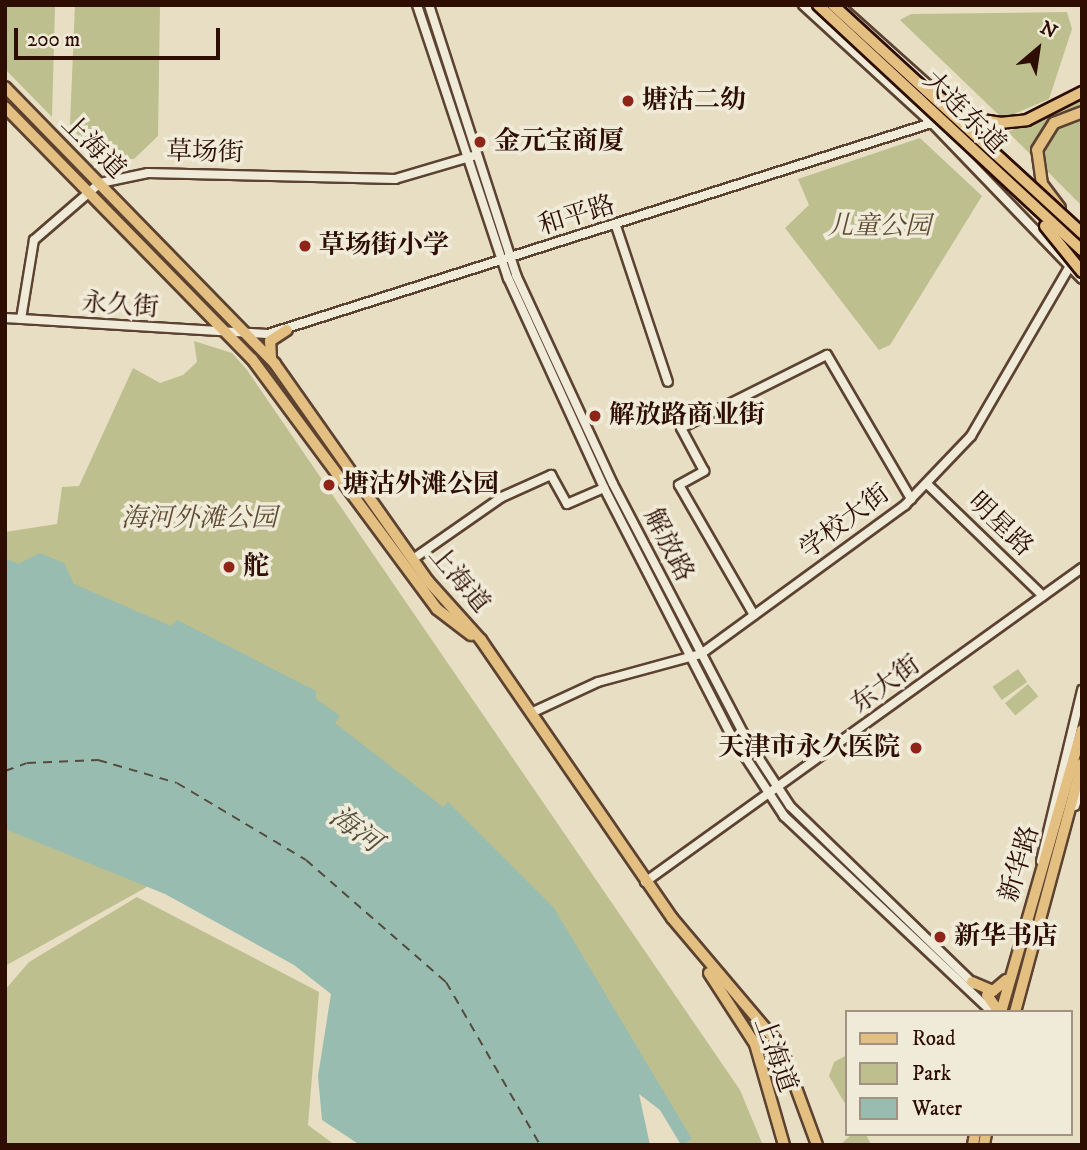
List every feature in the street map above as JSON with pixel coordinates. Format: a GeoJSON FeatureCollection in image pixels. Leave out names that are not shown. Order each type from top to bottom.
{"type":"FeatureCollection","features":[{"type":"Feature","properties":{"kind":"main road","name":"大连东道"},"geometry":{"type":"LineString","coordinates":[[818,5],[1040,217],[1081,248]]}},
{"type":"Feature","properties":{"kind":"main road","name":"大连东道"},"geometry":{"type":"LineString","coordinates":[[833,5],[1082,233]]}},
{"type":"Feature","properties":{"kind":"main road"},"geometry":{"type":"LineString","coordinates":[[902,69],[957,111],[990,122],[1027,120],[1082,92]]}},
{"type":"Feature","properties":{"kind":"main road","name":"上海道"},"geometry":{"type":"LineString","coordinates":[[5,85],[250,335],[275,364],[412,559],[481,640],[645,882],[780,1047],[817,1145]]}},
{"type":"Feature","properties":{"kind":"main road","name":"上海道"},"geometry":{"type":"LineString","coordinates":[[5,107],[232,337],[437,609],[479,645],[737,1013],[755,1044],[784,1143]]}},
{"type":"Feature","properties":{"kind":"main road"},"geometry":{"type":"LineString","coordinates":[[1082,112],[1051,126],[1037,159],[1047,191],[1082,233]]}},
{"type":"Feature","properties":{"kind":"main road"},"geometry":{"type":"LineString","coordinates":[[1040,217],[1082,272]]}},
{"type":"Feature","properties":{"kind":"main road"},"geometry":{"type":"LineString","coordinates":[[275,364],[269,343],[286,330]]}},
{"type":"Feature","properties":{"kind":"main road","name":"新华路"},"geometry":{"type":"LineString","coordinates":[[1003,1010],[1021,990],[1053,868],[1058,829],[1082,730]]}},
{"type":"Feature","properties":{"kind":"main road","name":"新华路"},"geometry":{"type":"LineString","coordinates":[[1002,1010],[1040,864],[1058,829],[1082,764]]}},
{"type":"Feature","properties":{"kind":"main road"},"geometry":{"type":"LineString","coordinates":[[972,982],[996,991],[1012,971]]}},
{"type":"Feature","properties":{"kind":"main road"},"geometry":{"type":"LineString","coordinates":[[984,998],[1001,1010]]}},
{"type":"Feature","properties":{"kind":"street","name":"解放路"},"geometry":{"type":"LineString","coordinates":[[429,5],[504,259],[604,488],[689,658],[769,796],[984,998]]}},
{"type":"Feature","properties":{"kind":"street"},"geometry":{"type":"LineString","coordinates":[[803,5],[932,123],[1082,279]]}},
{"type":"Feature","properties":{"kind":"street"},"geometry":{"type":"LineString","coordinates":[[839,5],[958,115],[1081,248]]}},
{"type":"Feature","properties":{"kind":"street","name":"解放路"},"geometry":{"type":"LineString","coordinates":[[417,7],[502,234],[504,259],[613,484],[701,654],[778,789],[972,982],[984,998]]}},
{"type":"Feature","properties":{"kind":"street","name":"和平路"},"geometry":{"type":"LineString","coordinates":[[504,259],[616,226],[958,115]]}},
{"type":"Feature","properties":{"kind":"street","name":"草场街"},"geometry":{"type":"LineString","coordinates":[[21,319],[34,240],[86,188],[148,173],[395,179],[472,156]]}},
{"type":"Feature","properties":{"kind":"street"},"geometry":{"type":"LineString","coordinates":[[616,226],[668,382]]}},
{"type":"Feature","properties":{"kind":"street","name":"学校大街"},"geometry":{"type":"LineString","coordinates":[[531,713],[598,682],[701,654],[911,499],[927,484],[998,392],[1067,261],[1081,248]]}},
{"type":"Feature","properties":{"kind":"street"},"geometry":{"type":"LineString","coordinates":[[232,337],[286,330],[504,259]]}},
{"type":"Feature","properties":{"kind":"street","name":"永久街"},"geometry":{"type":"LineString","coordinates":[[5,318],[232,337]]}},
{"type":"Feature","properties":{"kind":"street"},"geometry":{"type":"LineString","coordinates":[[754,615],[679,485],[704,471],[681,428],[827,355],[911,499]]}},
{"type":"Feature","properties":{"kind":"street"},"geometry":{"type":"LineString","coordinates":[[412,559],[502,497],[551,475],[567,504],[604,488]]}},
{"type":"Feature","properties":{"kind":"street","name":"明星路"},"geometry":{"type":"LineString","coordinates":[[927,484],[1043,596]]}},
{"type":"Feature","properties":{"kind":"street","name":"东大街"},"geometry":{"type":"LineString","coordinates":[[645,882],[769,796],[1082,568]]}},
{"type":"Feature","properties":{"kind":"street"},"geometry":{"type":"LineString","coordinates":[[1040,864],[1082,690]]}},
{"type":"Feature","properties":{"kind":"street"},"geometry":{"type":"LineString","coordinates":[[1053,868],[1082,785]]}},
{"type":"Feature","properties":{"kind":"street"},"geometry":{"type":"LineString","coordinates":[[772,1145],[784,1143]]}},
{"type":"Feature","properties":{"kind":"green space"},"geometry":{"type":"Polygon","coordinates":[[[5,5],[55,6],[52,117],[5,69],[5,5]]]}},
{"type":"Feature","properties":{"kind":"green space"},"geometry":{"type":"Polygon","coordinates":[[[75,5],[160,6],[158,136],[134,159],[95,159],[70,124],[75,5]]]}},
{"type":"Feature","properties":{"kind":"green space"},"geometry":{"type":"Polygon","coordinates":[[[1067,12],[1072,29],[1049,99],[1003,119],[900,20],[911,14],[1067,12]]]}},
{"type":"Feature","properties":{"kind":"green space"},"geometry":{"type":"Polygon","coordinates":[[[1082,97],[1082,206],[1008,132],[1082,97]]]}},
{"type":"Feature","properties":{"kind":"green space","name":"儿童公园"},"geometry":{"type":"Polygon","coordinates":[[[920,138],[982,196],[890,345],[879,350],[785,228],[809,205],[798,179],[920,138]]]}},
{"type":"Feature","properties":{"kind":"green space","name":"海河外滩公园"},"geometry":{"type":"Polygon","coordinates":[[[194,341],[232,353],[247,370],[740,1090],[762,1143],[669,1145],[5,568],[5,532],[57,524],[62,487],[79,486],[133,368],[160,383],[183,375],[197,362],[194,341]]]}},
{"type":"Feature","properties":{"kind":"green space"},"geometry":{"type":"Polygon","coordinates":[[[1018,669],[1027,682],[1002,700],[993,687],[1018,669]]]}},
{"type":"Feature","properties":{"kind":"green space"},"geometry":{"type":"Polygon","coordinates":[[[1028,684],[1038,696],[1015,716],[1005,703],[1028,684]]]}},
{"type":"Feature","properties":{"kind":"green space"},"geometry":{"type":"Polygon","coordinates":[[[5,800],[154,883],[5,966],[5,800]]]}},
{"type":"Feature","properties":{"kind":"green space"},"geometry":{"type":"Polygon","coordinates":[[[137,897],[319,992],[308,1125],[335,1145],[5,1145],[5,990],[29,962],[137,897]]]}},
{"type":"Feature","properties":{"kind":"green space"},"geometry":{"type":"Polygon","coordinates":[[[846,1056],[846,1105],[829,1076],[834,1062],[846,1056]]]}},
{"type":"Feature","properties":{"kind":"green space"},"geometry":{"type":"Polygon","coordinates":[[[850,1136],[867,1136],[870,1143],[840,1145],[850,1136]]]}},
{"type":"Feature","properties":{"kind":"water","name":"海河"},"geometry":{"type":"Polygon","coordinates":[[[40,553],[64,563],[74,584],[171,626],[177,620],[316,691],[316,699],[340,716],[335,723],[443,807],[448,802],[554,908],[692,1139],[682,1145],[360,1145],[322,1120],[318,1076],[331,994],[294,965],[165,894],[5,829],[5,558],[18,564],[40,553]]]}},
{"type":"Feature","properties":{"kind":"pier"},"geometry":{"type":"Polygon","coordinates":[[[639,1094],[660,1110],[681,1145],[650,1145],[639,1094]]]}},
{"type":"Feature","properties":{"kind":"ferry route"},"geometry":{"type":"LineString","coordinates":[[5,771],[27,763],[98,760],[177,783],[306,860],[446,982],[540,1145]]}},
{"type":"Feature","properties":{"kind":"place","name":"塘沽二幼"},"geometry":{"type":"Point","coordinates":[628,101]}},
{"type":"Feature","properties":{"kind":"place","name":"金元宝商厦"},"geometry":{"type":"Point","coordinates":[480,142]}},
{"type":"Feature","properties":{"kind":"place","name":"草场街小学"},"geometry":{"type":"Point","coordinates":[305,246]}},
{"type":"Feature","properties":{"kind":"place","name":"解放路商业街"},"geometry":{"type":"Point","coordinates":[595,416]}},
{"type":"Feature","properties":{"kind":"place","name":"塘沽外滩公园"},"geometry":{"type":"Point","coordinates":[329,485]}},
{"type":"Feature","properties":{"kind":"place","name":"舵"},"geometry":{"type":"Point","coordinates":[229,567]}},
{"type":"Feature","properties":{"kind":"place","name":"天津市永久医院"},"geometry":{"type":"Point","coordinates":[916,748]}},
{"type":"Feature","properties":{"kind":"place","name":"新华书店"},"geometry":{"type":"Point","coordinates":[940,937]}}]}
